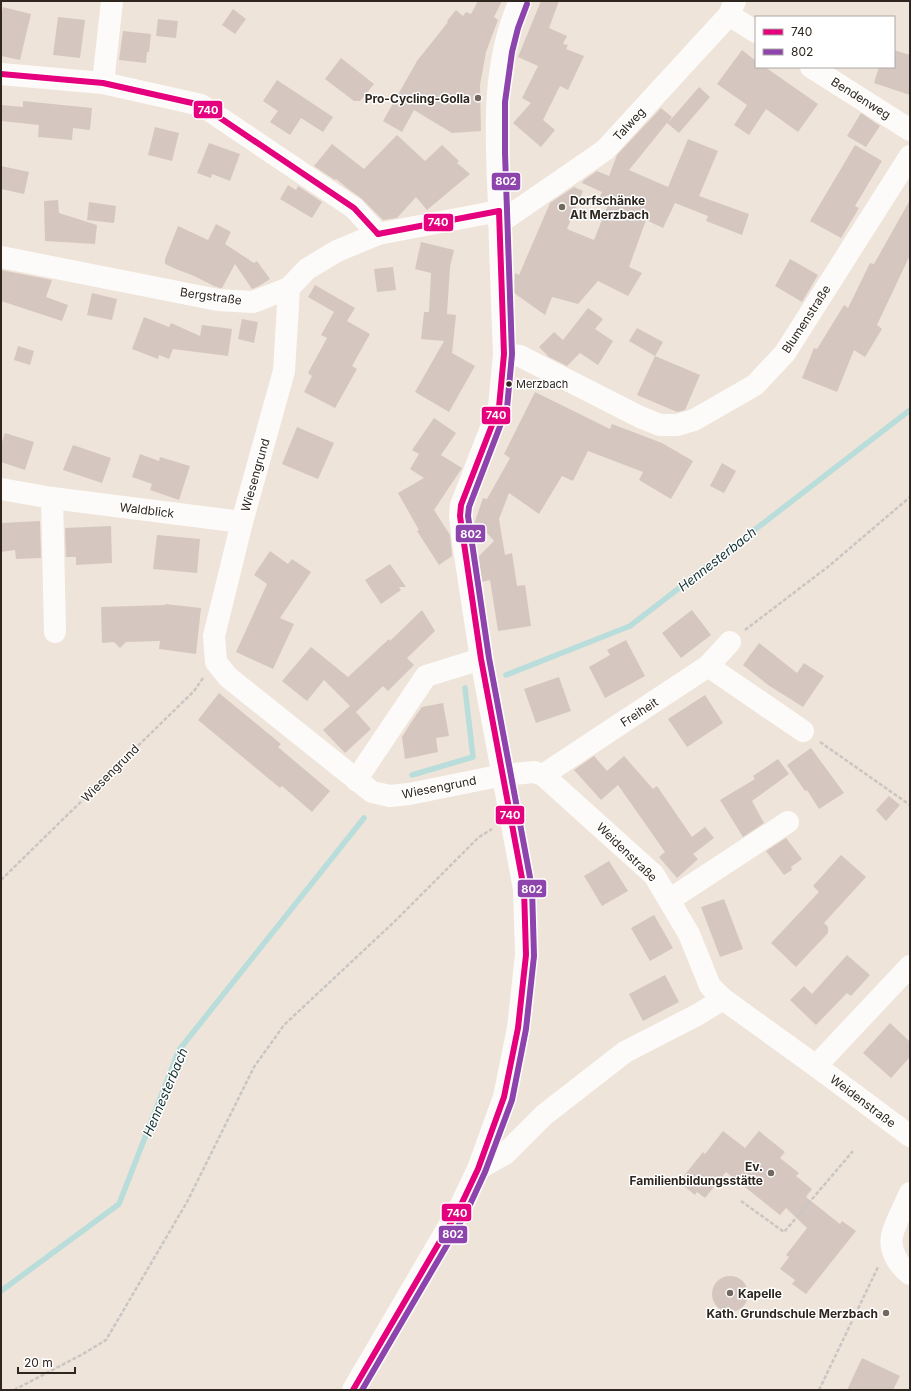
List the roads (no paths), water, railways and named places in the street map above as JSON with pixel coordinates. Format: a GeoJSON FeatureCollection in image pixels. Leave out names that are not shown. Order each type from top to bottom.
{"type":"FeatureCollection","features":[{"type":"Feature","properties":{"kind":"street"},"geometry":{"type":"LineString","coordinates":[[103,83],[112,1]]}},
{"type":"Feature","properties":{"kind":"street"},"geometry":{"type":"LineString","coordinates":[[353,1390],[460,1208],[478,1169],[504,1097],[518,1028],[526,955],[524,889],[505,822],[503,775],[481,659],[460,516],[461,505],[499,407],[504,354],[497,104],[499,75],[504,46],[520,1]]}},
{"type":"Feature","properties":{"kind":"street"},"geometry":{"type":"LineString","coordinates":[[732,8],[755,31]]}},
{"type":"Feature","properties":{"kind":"street","name":"Talweg"},"geometry":{"type":"LineString","coordinates":[[499,217],[605,150],[732,8]]}},
{"type":"Feature","properties":{"kind":"street","name":"Bendenweg"},"geometry":{"type":"LineString","coordinates":[[813,68],[910,130]]}},
{"type":"Feature","properties":{"kind":"street"},"geometry":{"type":"LineString","coordinates":[[1,74],[103,83],[201,105],[354,208],[378,234]]}},
{"type":"Feature","properties":{"kind":"street","name":"Blumenstraße"},"geometry":{"type":"LineString","coordinates":[[504,354],[520,356],[640,417],[660,425],[677,425],[694,420],[755,385],[785,353],[910,156]]}},
{"type":"Feature","properties":{"kind":"street","name":"Bergstraße"},"geometry":{"type":"LineString","coordinates":[[1,257],[218,300],[253,302],[288,288],[307,269],[337,251],[378,234],[499,217]]}},
{"type":"Feature","properties":{"kind":"street","name":"Wiesengrund"},"geometry":{"type":"LineString","coordinates":[[288,288],[284,371],[242,522],[214,636],[216,662],[228,677],[372,792],[390,796],[409,794],[503,775]]}},
{"type":"Feature","properties":{"kind":"street","name":"Waldblick"},"geometry":{"type":"LineString","coordinates":[[1,489],[52,498],[242,522]]}},
{"type":"Feature","properties":{"kind":"street"},"geometry":{"type":"LineString","coordinates":[[52,498],[55,632]]}},
{"type":"Feature","properties":{"kind":"street","name":"Freiheit"},"geometry":{"type":"LineString","coordinates":[[543,775],[708,666],[730,642]]}},
{"type":"Feature","properties":{"kind":"street"},"geometry":{"type":"LineString","coordinates":[[356,780],[426,676],[481,659]]}},
{"type":"Feature","properties":{"kind":"street"},"geometry":{"type":"LineString","coordinates":[[708,666],[803,731]]}},
{"type":"Feature","properties":{"kind":"street"},"geometry":{"type":"LineString","coordinates":[[503,775],[534,772],[543,775]]}},
{"type":"Feature","properties":{"kind":"street","name":"Weidenstraße"},"geometry":{"type":"LineString","coordinates":[[543,775],[654,875],[689,934],[710,986],[723,999],[910,1136]]}},
{"type":"Feature","properties":{"kind":"street"},"geometry":{"type":"LineString","coordinates":[[669,900],[788,822]]}},
{"type":"Feature","properties":{"kind":"street"},"geometry":{"type":"LineString","coordinates":[[816,1066],[910,966]]}},
{"type":"Feature","properties":{"kind":"street"},"geometry":{"type":"LineString","coordinates":[[478,1169],[505,1154],[544,1115],[625,1052],[697,1015],[723,999]]}},
{"type":"Feature","properties":{"kind":"street"},"geometry":{"type":"LineString","coordinates":[[910,1193],[891,1237],[893,1252],[897,1262],[903,1270],[910,1274]]}},
{"type":"Feature","properties":{"kind":"waterway","name":"Hennesterbach"},"geometry":{"type":"LineString","coordinates":[[506,675],[630,626],[910,410]]}},
{"type":"Feature","properties":{"kind":"waterway","name":"Hennesterbach"},"geometry":{"type":"LineString","coordinates":[[412,775],[473,757],[465,688]]}},
{"type":"Feature","properties":{"kind":"waterway","name":"Hennesterbach"},"geometry":{"type":"LineString","coordinates":[[1,1291],[119,1204],[179,1050],[364,818]]}},
{"type":"Feature","properties":{"kind":"place","name":"Pro-Cycling-Golla"},"geometry":{"type":"Point","coordinates":[478,98]}},
{"type":"Feature","properties":{"kind":"place","name":"Dorfschänke Alt Merzbach"},"geometry":{"type":"Point","coordinates":[562,207]}},
{"type":"Feature","properties":{"kind":"place","name":"Merzbach"},"geometry":{"type":"Point","coordinates":[509,384]}},
{"type":"Feature","properties":{"kind":"place","name":"Ev. Familienbildungsstätte"},"geometry":{"type":"Point","coordinates":[771,1173]}},
{"type":"Feature","properties":{"kind":"place","name":"Kapelle"},"geometry":{"type":"Point","coordinates":[730,1293]}},
{"type":"Feature","properties":{"kind":"place","name":"Kath. Grundschule Merzbach"},"geometry":{"type":"Point","coordinates":[886,1313]}}]}
